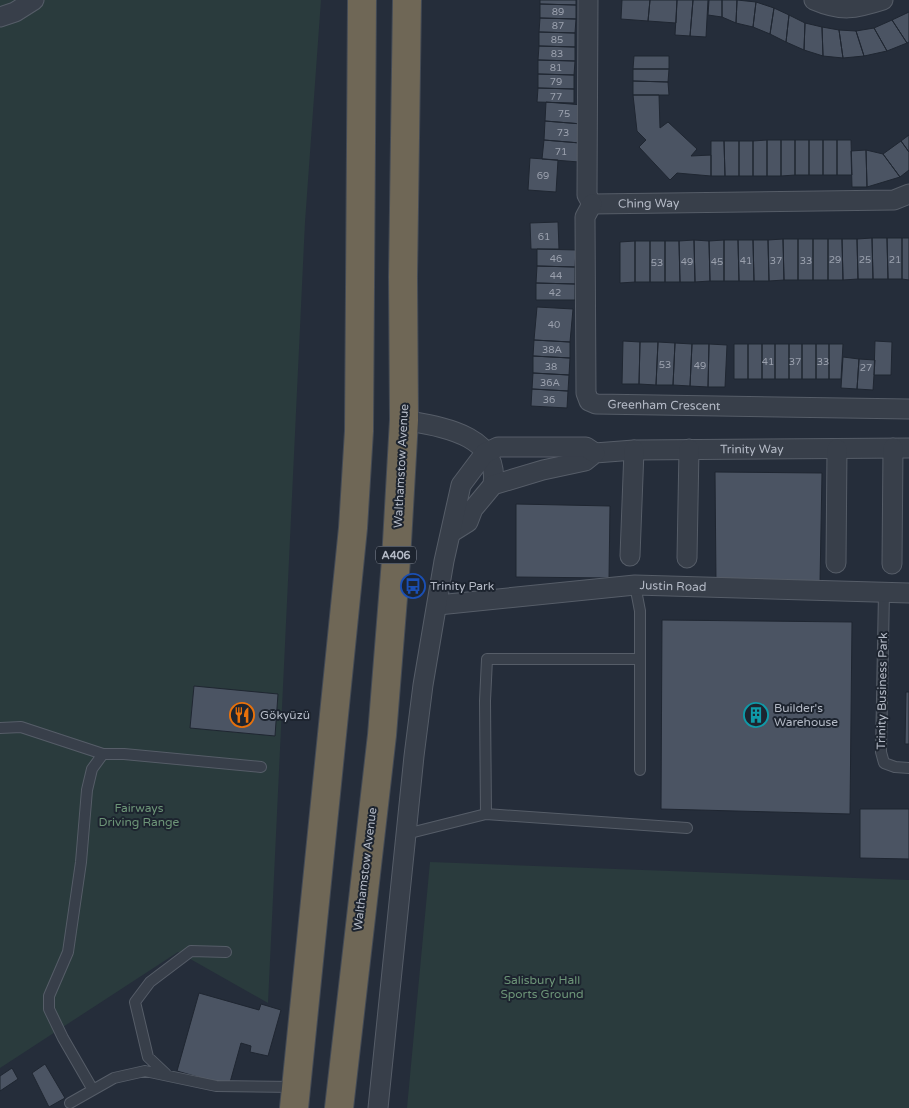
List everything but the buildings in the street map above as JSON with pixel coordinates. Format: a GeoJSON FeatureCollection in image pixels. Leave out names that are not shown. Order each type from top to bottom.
{"type":"FeatureCollection","features":[{"type":"Feature","properties":{"kind":"highway"},"geometry":{"type":"LineString","coordinates":[[295,1098],[352,558],[359,431],[362,0]]}},
{"type":"Feature","properties":{"kind":"highway","name":"Walthamstow Avenue"},"geometry":{"type":"LineString","coordinates":[[339,1108],[360,910],[382,735],[404,420],[403,277],[406,0]]}},
{"type":"Feature","properties":{"kind":"street"},"geometry":{"type":"LineString","coordinates":[[0,17],[34,0]]}},
{"type":"Feature","properties":{"kind":"street"},"geometry":{"type":"LineString","coordinates":[[588,0],[587,195],[592,204]]}},
{"type":"Feature","properties":{"kind":"street"},"geometry":{"type":"LineString","coordinates":[[814,0],[838,8],[856,9],[883,0]]}},
{"type":"Feature","properties":{"kind":"street","name":"Ching Way"},"geometry":{"type":"LineString","coordinates":[[592,204],[894,200],[909,194]]}},
{"type":"Feature","properties":{"kind":"street","name":"Greenham Crescent"},"geometry":{"type":"LineString","coordinates":[[592,204],[585,218],[586,393],[589,401],[596,404],[909,409]]}},
{"type":"Feature","properties":{"kind":"street"},"geometry":{"type":"LineString","coordinates":[[404,420],[458,431],[473,440],[485,453],[495,472],[493,486],[473,510],[468,522],[452,532]]}},
{"type":"Feature","properties":{"kind":"street","name":"Trinity Way"},"geometry":{"type":"LineString","coordinates":[[485,453],[498,447],[565,446],[586,447],[595,453]]}},
{"type":"Feature","properties":{"kind":"street"},"geometry":{"type":"LineString","coordinates":[[892,564],[901,448]]}},
{"type":"Feature","properties":{"kind":"street","name":"Trinity Way"},"geometry":{"type":"LineString","coordinates":[[493,486],[543,470],[585,460],[595,453],[689,449],[901,448]]}},
{"type":"Feature","properties":{"kind":"street"},"geometry":{"type":"LineString","coordinates":[[687,558],[689,449]]}},
{"type":"Feature","properties":{"kind":"street"},"geometry":{"type":"LineString","coordinates":[[836,563],[837,449]]}},
{"type":"Feature","properties":{"kind":"street"},"geometry":{"type":"LineString","coordinates":[[630,556],[634,450]]}},
{"type":"Feature","properties":{"kind":"street"},"geometry":{"type":"LineString","coordinates":[[378,1108],[423,685],[444,561],[461,485],[485,453]]}},
{"type":"Feature","properties":{"kind":"street","name":"Justin Road"},"geometry":{"type":"LineString","coordinates":[[438,605],[635,585],[909,592]]}},
{"type":"Feature","properties":{"kind":"lane"},"geometry":{"type":"LineString","coordinates":[[635,585],[640,611],[640,770]]}},
{"type":"Feature","properties":{"kind":"lane","name":"Trinity Business Park"},"geometry":{"type":"LineString","coordinates":[[884,592],[881,752],[884,763],[895,767],[909,768]]}},
{"type":"Feature","properties":{"kind":"lane"},"geometry":{"type":"LineString","coordinates":[[486,814],[485,701],[487,659],[640,659]]}},
{"type":"Feature","properties":{"kind":"lane"},"geometry":{"type":"LineString","coordinates":[[0,728],[21,727],[103,754],[124,754],[261,767]]}},
{"type":"Feature","properties":{"kind":"lane"},"geometry":{"type":"LineString","coordinates":[[93,1090],[49,1010],[49,996],[68,952],[81,862],[87,790],[92,769],[103,754]]}},
{"type":"Feature","properties":{"kind":"lane"},"geometry":{"type":"LineString","coordinates":[[406,834],[486,814],[687,828]]}},
{"type":"Feature","properties":{"kind":"lane"},"geometry":{"type":"LineString","coordinates":[[166,1075],[148,1057],[136,1002],[150,982],[191,951],[226,952]]}},
{"type":"Feature","properties":{"kind":"lane"},"geometry":{"type":"LineString","coordinates":[[70,1103],[114,1078],[145,1071],[216,1086],[295,1098]]}},
{"type":"Feature","properties":{"kind":"green space","name":"Fairways Driving Range"},"geometry":{"type":"Polygon","coordinates":[[[0,0],[321,0],[305,222],[268,1003],[178,952],[0,1068],[0,0]]]}},
{"type":"Feature","properties":{"kind":"green space","name":"Salisbury Hall Sports Ground"},"geometry":{"type":"Polygon","coordinates":[[[430,862],[909,880],[909,1108],[407,1108],[430,862]]]}},
{"type":"Feature","properties":{"kind":"place","name":"Trinity Park"},"geometry":{"type":"Point","coordinates":[413,586]}},
{"type":"Feature","properties":{"kind":"place","name":"Gökyüzü"},"geometry":{"type":"Point","coordinates":[242,715]}},
{"type":"Feature","properties":{"kind":"place","name":"Builder's Warehouse"},"geometry":{"type":"Point","coordinates":[756,715]}}]}
